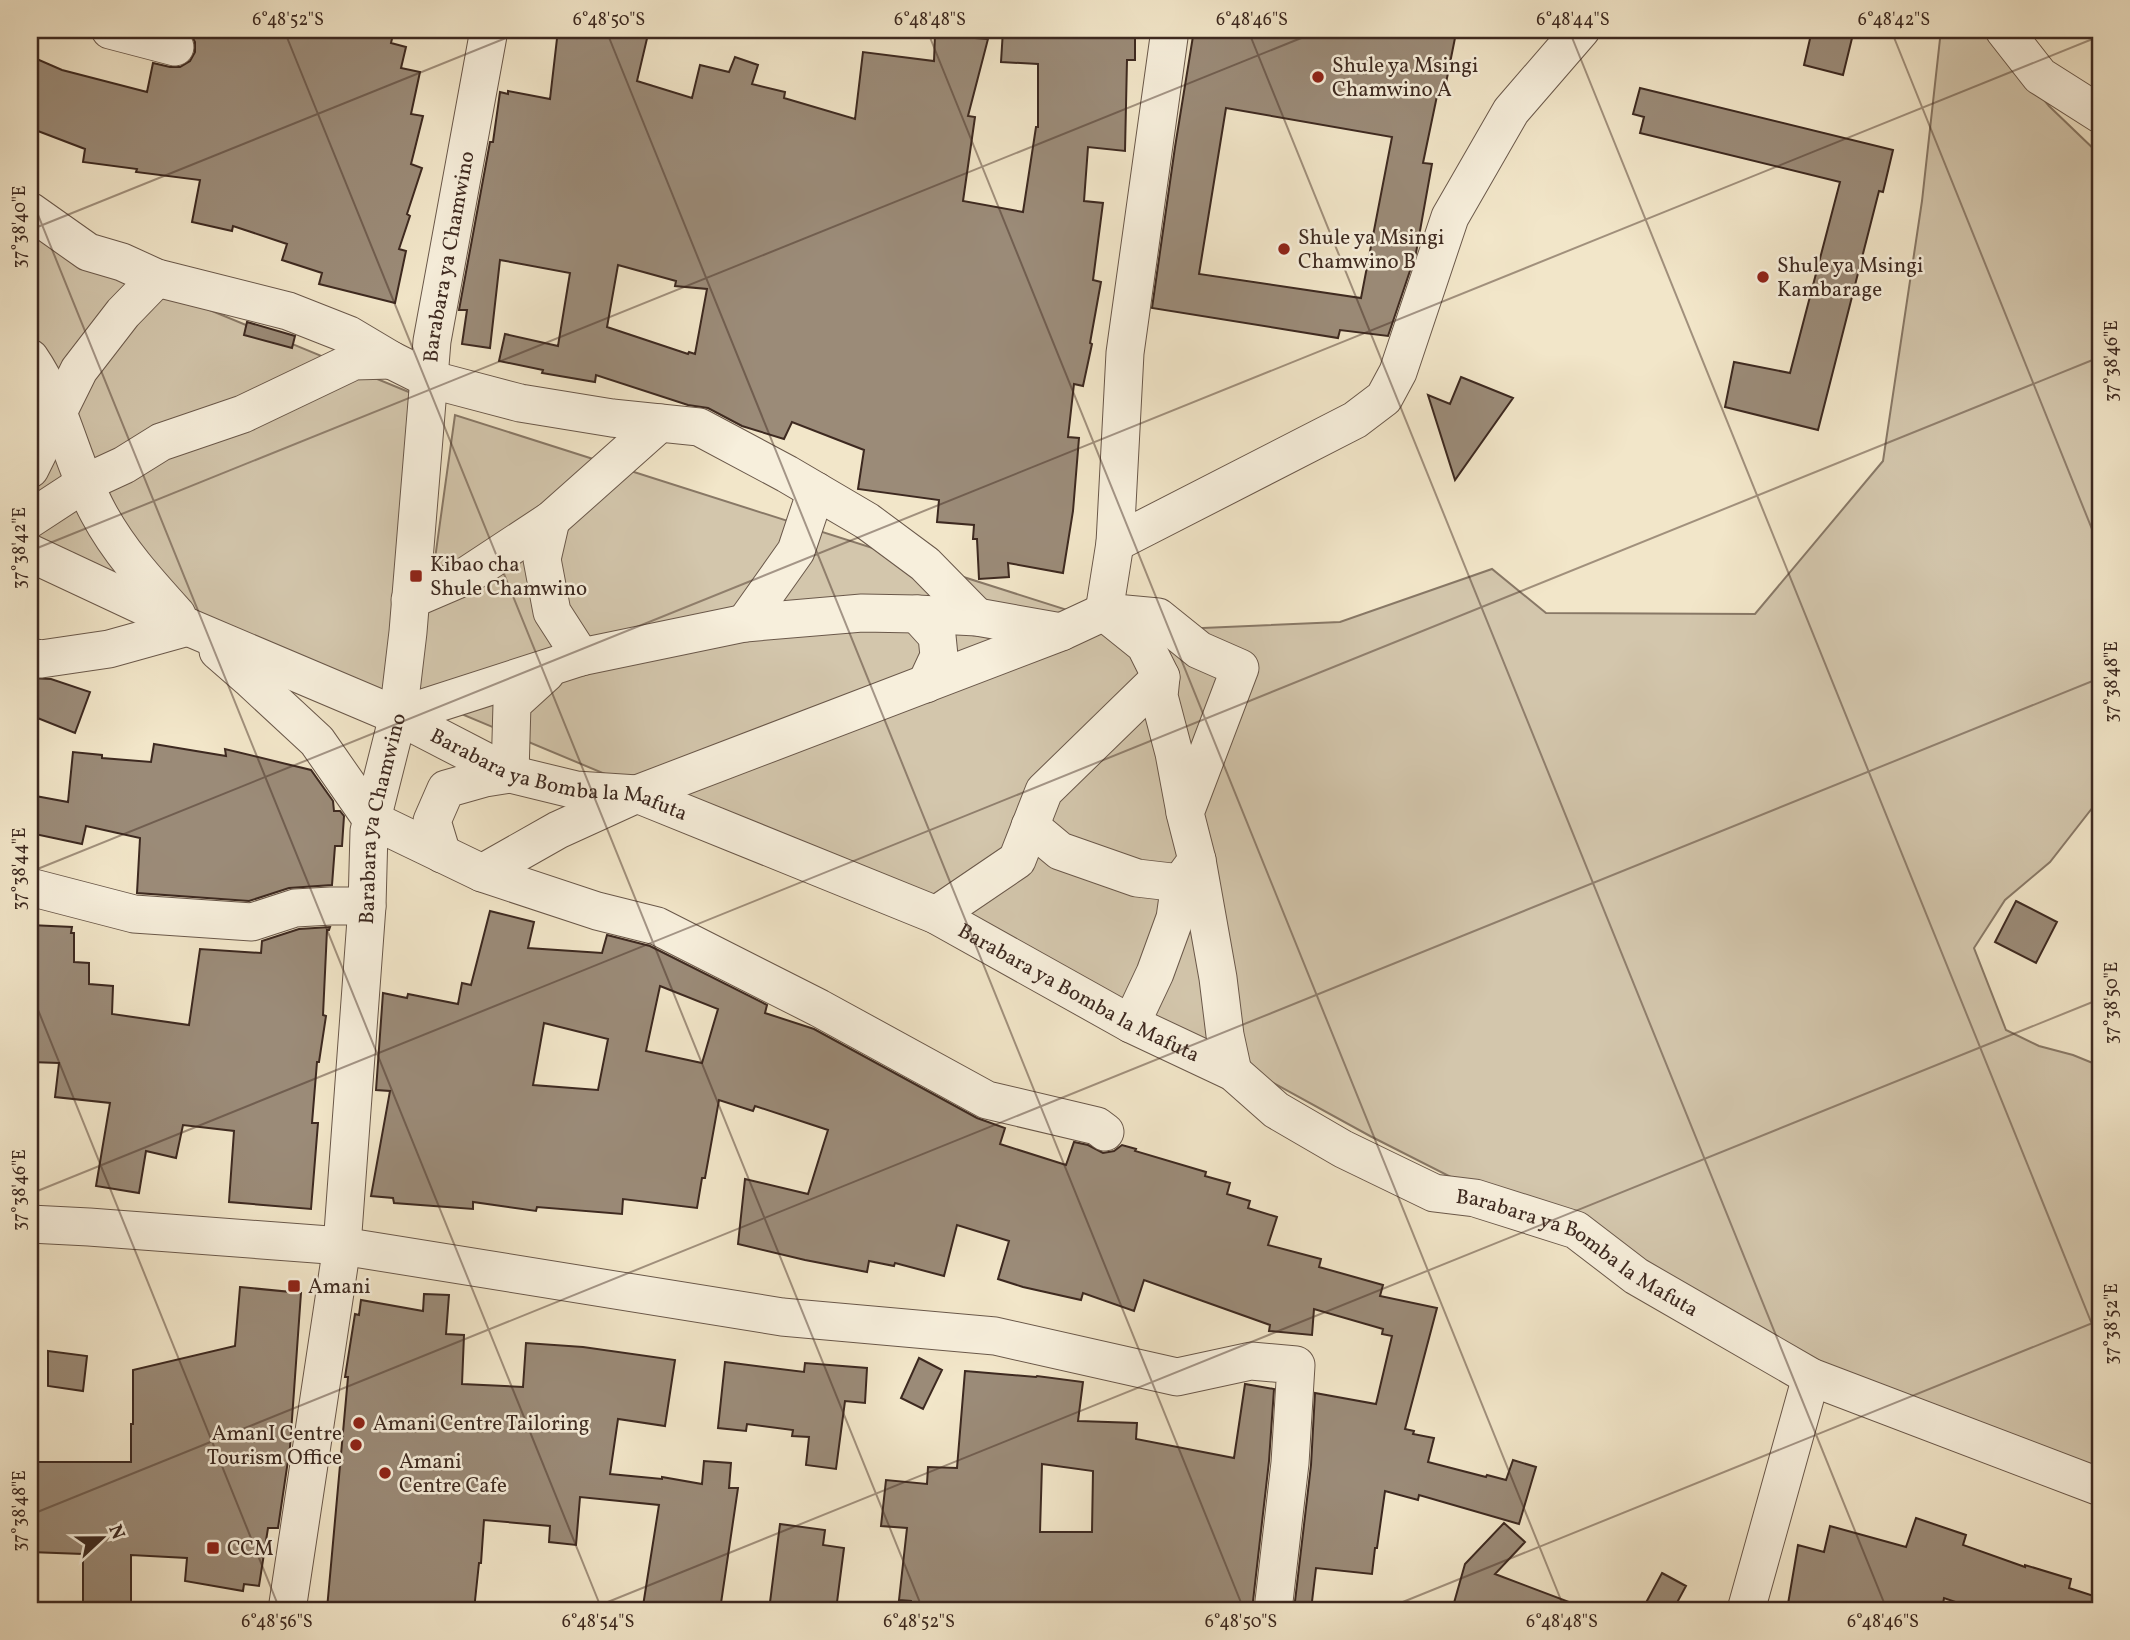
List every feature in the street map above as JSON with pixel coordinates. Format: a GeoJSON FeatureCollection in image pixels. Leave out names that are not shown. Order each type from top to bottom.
{"type":"FeatureCollection","features":[{"type":"Feature","properties":{"kind":"street"},"geometry":{"type":"LineString","coordinates":[[110,30],[175,47]]}},
{"type":"Feature","properties":{"kind":"street","name":"Barabara ya Chamwino"},"geometry":{"type":"LineString","coordinates":[[287,1610],[342,1246],[367,906],[369,831],[398,716],[432,341],[489,30]]}},
{"type":"Feature","properties":{"kind":"street"},"geometry":{"type":"LineString","coordinates":[[1104,612],[1115,543],[1125,353],[1170,30]]}},
{"type":"Feature","properties":{"kind":"street"},"geometry":{"type":"LineString","coordinates":[[1115,543],[1355,420],[1384,398],[1398,372],[1450,217],[1511,111],[1581,30]]}},
{"type":"Feature","properties":{"kind":"street"},"geometry":{"type":"LineString","coordinates":[[2004,30],[2040,76],[2100,114]]}},
{"type":"Feature","properties":{"kind":"street"},"geometry":{"type":"LineString","coordinates":[[30,211],[88,252],[122,262],[157,278],[288,311],[349,335],[429,379],[520,403],[612,418],[699,427],[867,521],[925,564],[978,617]]}},
{"type":"Feature","properties":{"kind":"street"},"geometry":{"type":"LineString","coordinates":[[30,469],[79,370],[123,313],[157,278]]}},
{"type":"Feature","properties":{"kind":"street"},"geometry":{"type":"LineString","coordinates":[[30,358],[58,410],[71,452],[98,513],[136,569],[188,627],[249,678],[317,741],[372,820],[482,873],[597,911],[657,926],[819,1008],[987,1100],[1097,1126],[1105,1132]]}},
{"type":"Feature","properties":{"kind":"street"},"geometry":{"type":"LineString","coordinates":[[30,519],[85,483],[124,465],[161,442],[243,414],[354,361],[391,360]]}},
{"type":"Feature","properties":{"kind":"street"},"geometry":{"type":"LineString","coordinates":[[410,600],[466,576],[551,520],[660,423]]}},
{"type":"Feature","properties":{"kind":"street"},"geometry":{"type":"LineString","coordinates":[[745,624],[796,551],[816,491]]}},
{"type":"Feature","properties":{"kind":"street"},"geometry":{"type":"LineString","coordinates":[[551,520],[542,559],[552,612],[568,661]]}},
{"type":"Feature","properties":{"kind":"street","name":"Barabara ya Bomba la Mafuta"},"geometry":{"type":"LineString","coordinates":[[30,553],[46,574],[188,627],[398,716],[510,774],[576,790],[637,794],[936,915],[1131,1024],[1233,1072],[1276,1110],[1343,1149],[1434,1193],[1475,1198],[1576,1230],[1636,1276],[1811,1377],[2100,1487]]}},
{"type":"Feature","properties":{"kind":"street"},"geometry":{"type":"LineString","coordinates":[[1104,612],[1145,645],[1161,677],[1159,696],[1174,752],[1185,813],[1189,871],[1218,978],[1233,1072]]}},
{"type":"Feature","properties":{"kind":"street"},"geometry":{"type":"LineString","coordinates":[[482,873],[558,830],[637,794],[1061,632],[1104,612],[1158,617],[1199,650],[1240,668],[1185,813]]}},
{"type":"Feature","properties":{"kind":"street"},"geometry":{"type":"LineString","coordinates":[[398,716],[568,661],[745,624],[862,613],[917,614],[978,617],[1061,632]]}},
{"type":"Feature","properties":{"kind":"street"},"geometry":{"type":"LineString","coordinates":[[917,614],[937,636],[939,656],[926,684]]}},
{"type":"Feature","properties":{"kind":"street"},"geometry":{"type":"LineString","coordinates":[[30,657],[41,659],[109,649],[188,627]]}},
{"type":"Feature","properties":{"kind":"street"},"geometry":{"type":"LineString","coordinates":[[442,854],[432,821],[446,789],[510,774],[512,704],[568,661]]}},
{"type":"Feature","properties":{"kind":"street"},"geometry":{"type":"LineString","coordinates":[[936,915],[1017,860],[1044,791],[1161,677]]}},
{"type":"Feature","properties":{"kind":"street"},"geometry":{"type":"LineString","coordinates":[[1030,826],[1060,851],[1137,878],[1189,871]]}},
{"type":"Feature","properties":{"kind":"street"},"geometry":{"type":"LineString","coordinates":[[1131,1024],[1155,973],[1189,871]]}},
{"type":"Feature","properties":{"kind":"street"},"geometry":{"type":"LineString","coordinates":[[30,887],[134,914],[253,922],[295,908],[367,906]]}},
{"type":"Feature","properties":{"kind":"street"},"geometry":{"type":"LineString","coordinates":[[30,1224],[342,1246],[782,1317],[995,1336],[1177,1377],[1251,1361],[1296,1365],[1290,1463],[1273,1610]]}},
{"type":"Feature","properties":{"kind":"street"},"geometry":{"type":"LineString","coordinates":[[1746,1610],[1811,1377]]}},
{"type":"Feature","properties":{"kind":"shaded area"},"geometry":{"type":"Polygon","coordinates":[[[1941,30],[1986,30],[2049,106],[2100,155],[2100,798],[2050,862],[2005,900],[1974,948],[2006,1030],[2039,1046],[2100,1066],[2100,1491],[1812,1360],[1370,1136],[1215,1051],[878,888],[416,695],[455,415],[1133,631],[1340,622],[1492,569],[1546,613],[1755,614],[1883,461],[1922,201],[1941,30]]]}},
{"type":"Feature","properties":{"kind":"shaded area"},"geometry":{"type":"Polygon","coordinates":[[[30,236],[433,402],[393,695],[30,543],[30,236]]]}},
{"type":"Feature","properties":{"kind":"building"},"geometry":{"type":"Polygon","coordinates":[[[186,30],[394,30],[391,43],[406,47],[401,68],[420,72],[411,114],[423,116],[411,164],[422,168],[399,249],[406,251],[395,303],[319,284],[322,273],[282,260],[287,244],[233,226],[232,231],[192,222],[200,180],[83,162],[85,149],[30,128],[30,56],[62,70],[147,92],[153,63],[180,67],[190,61],[195,52],[195,42],[186,30]]]}},
{"type":"Feature","properties":{"kind":"building"},"geometry":{"type":"Polygon","coordinates":[[[558,30],[649,30],[637,81],[692,98],[700,65],[729,72],[735,57],[758,65],[752,84],[785,92],[784,98],[855,119],[863,52],[934,61],[935,35],[988,39],[968,116],[975,117],[963,201],[1023,212],[1038,127],[1038,64],[1001,62],[1003,30],[1135,30],[1135,60],[1127,60],[1125,151],[1088,147],[1084,201],[1103,203],[1093,280],[1101,282],[1083,386],[1074,384],[1068,437],[1079,438],[1073,511],[1063,573],[1008,563],[1009,577],[979,579],[977,539],[973,539],[974,525],[937,522],[939,500],[858,489],[864,450],[792,422],[784,439],[742,426],[708,408],[688,405],[596,375],[595,382],[542,373],[543,370],[499,361],[505,334],[558,346],[570,273],[500,260],[490,348],[462,344],[467,310],[459,310],[490,142],[493,142],[500,92],[550,99],[558,30]],[[618,265],[607,327],[695,354],[707,289],[675,286],[676,281],[618,265]]]}},
{"type":"Feature","properties":{"kind":"building"},"geometry":{"type":"Polygon","coordinates":[[[1194,30],[1363,30],[1392,36],[1393,30],[1414,30],[1455,38],[1444,93],[1438,91],[1423,163],[1432,164],[1416,253],[1388,336],[1340,330],[1338,338],[1152,308],[1194,30]],[[1226,108],[1199,274],[1361,298],[1392,137],[1226,108]]]}},
{"type":"Feature","properties":{"kind":"building"},"geometry":{"type":"Polygon","coordinates":[[[1812,30],[1854,30],[1843,75],[1804,65],[1812,30]]]}},
{"type":"Feature","properties":{"kind":"building"},"geometry":{"type":"Polygon","coordinates":[[[1640,88],[1893,150],[1883,192],[1879,191],[1818,430],[1725,407],[1734,362],[1790,373],[1840,182],[1640,133],[1644,117],[1633,114],[1640,88]]]}},
{"type":"Feature","properties":{"kind":"building"},"geometry":{"type":"Polygon","coordinates":[[[247,322],[295,336],[292,348],[244,335],[247,322]]]}},
{"type":"Feature","properties":{"kind":"building"},"geometry":{"type":"Polygon","coordinates":[[[1461,377],[1513,398],[1455,480],[1428,395],[1450,404],[1461,377]]]}},
{"type":"Feature","properties":{"kind":"building"},"geometry":{"type":"Polygon","coordinates":[[[30,678],[51,679],[90,692],[75,733],[30,715],[30,678]]]}},
{"type":"Feature","properties":{"kind":"building"},"geometry":{"type":"Polygon","coordinates":[[[154,744],[226,756],[225,749],[311,770],[333,801],[334,811],[340,811],[344,816],[342,846],[335,846],[332,885],[289,888],[249,901],[137,893],[140,838],[86,826],[82,844],[30,833],[30,795],[68,802],[73,752],[102,755],[102,758],[151,762],[154,744]]]}},
{"type":"Feature","properties":{"kind":"building"},"geometry":{"type":"Polygon","coordinates":[[[2016,901],[2057,922],[2036,963],[1995,942],[2016,901]]]}},
{"type":"Feature","properties":{"kind":"building"},"geometry":{"type":"Polygon","coordinates":[[[490,911],[534,922],[528,948],[602,953],[607,935],[650,946],[767,1005],[765,1013],[814,1029],[977,1118],[1005,1128],[1000,1144],[1066,1165],[1074,1142],[1088,1145],[1103,1153],[1114,1151],[1122,1145],[1206,1172],[1205,1176],[1230,1183],[1227,1194],[1250,1201],[1248,1208],[1277,1217],[1268,1245],[1321,1259],[1319,1267],[1383,1285],[1380,1296],[1437,1308],[1405,1429],[1414,1431],[1413,1434],[1434,1438],[1428,1462],[1506,1480],[1513,1460],[1536,1467],[1519,1524],[1419,1495],[1418,1500],[1385,1491],[1372,1574],[1316,1568],[1311,1610],[1294,1610],[1311,1465],[1315,1393],[1376,1404],[1392,1336],[1382,1334],[1383,1329],[1314,1309],[1312,1335],[1269,1331],[1270,1325],[1144,1280],[1134,1311],[1083,1293],[1081,1300],[1023,1287],[998,1279],[1009,1241],[957,1225],[944,1276],[895,1263],[894,1266],[869,1261],[867,1272],[738,1244],[745,1179],[808,1194],[828,1130],[755,1106],[753,1111],[719,1100],[697,1208],[623,1199],[622,1214],[537,1207],[536,1211],[473,1202],[473,1209],[394,1203],[393,1198],[371,1196],[390,1091],[376,1090],[383,993],[407,998],[408,994],[458,1004],[462,983],[471,985],[490,911]],[[660,986],[646,1051],[702,1063],[718,1009],[660,986]],[[544,1023],[533,1085],[598,1090],[608,1039],[544,1023]]]}},
{"type":"Feature","properties":{"kind":"building"},"geometry":{"type":"Polygon","coordinates":[[[30,925],[72,927],[74,962],[89,963],[89,984],[113,986],[112,1014],[189,1025],[200,949],[261,953],[262,941],[299,929],[330,927],[327,930],[323,1015],[326,1016],[317,1062],[312,1123],[318,1123],[311,1209],[229,1202],[234,1131],[183,1125],[176,1158],[146,1151],[139,1193],[96,1186],[110,1103],[55,1097],[59,1063],[30,1062],[30,925]]]}},
{"type":"Feature","properties":{"kind":"building"},"geometry":{"type":"Polygon","coordinates":[[[240,1287],[301,1293],[290,1447],[278,1528],[268,1528],[259,1586],[244,1584],[243,1591],[185,1581],[187,1558],[131,1555],[131,1603],[83,1602],[83,1554],[30,1552],[30,1462],[131,1462],[133,1370],[235,1346],[240,1287]]]}},
{"type":"Feature","properties":{"kind":"building"},"geometry":{"type":"Polygon","coordinates":[[[424,1294],[449,1295],[446,1334],[464,1335],[462,1384],[523,1387],[526,1343],[583,1347],[675,1360],[665,1426],[618,1419],[610,1474],[662,1477],[702,1484],[704,1461],[731,1463],[729,1488],[738,1488],[720,1610],[675,1610],[643,1606],[659,1505],[580,1497],[576,1545],[549,1542],[550,1526],[484,1520],[474,1610],[327,1609],[348,1377],[345,1377],[355,1314],[359,1315],[361,1300],[423,1311],[424,1294]]]}},
{"type":"Feature","properties":{"kind":"building"},"geometry":{"type":"Polygon","coordinates":[[[48,1351],[87,1356],[83,1391],[48,1386],[48,1351]]]}},
{"type":"Feature","properties":{"kind":"building"},"geometry":{"type":"Polygon","coordinates":[[[919,1358],[942,1370],[923,1409],[901,1398],[919,1358]]]}},
{"type":"Feature","properties":{"kind":"building"},"geometry":{"type":"Polygon","coordinates":[[[725,1362],[804,1372],[805,1363],[867,1368],[865,1403],[845,1401],[836,1469],[806,1465],[809,1437],[792,1436],[793,1430],[747,1424],[746,1431],[718,1428],[725,1362]]]}},
{"type":"Feature","properties":{"kind":"building"},"geometry":{"type":"Polygon","coordinates":[[[965,1371],[1083,1382],[1078,1421],[1137,1423],[1136,1439],[1234,1458],[1245,1384],[1274,1389],[1269,1461],[1252,1610],[911,1610],[911,1601],[899,1600],[907,1528],[881,1526],[886,1480],[927,1484],[928,1467],[957,1468],[965,1371]],[[1042,1464],[1040,1532],[1092,1532],[1093,1471],[1042,1464]]]}},
{"type":"Feature","properties":{"kind":"building"},"geometry":{"type":"Polygon","coordinates":[[[1916,1518],[1966,1535],[1963,1545],[2025,1567],[2071,1579],[2069,1588],[2100,1598],[2100,1610],[1979,1610],[1944,1598],[1942,1610],[1821,1610],[1788,1604],[1798,1545],[1824,1552],[1830,1526],[1906,1547],[1916,1518]]]}},
{"type":"Feature","properties":{"kind":"building"},"geometry":{"type":"Polygon","coordinates":[[[1504,1523],[1525,1542],[1495,1574],[1585,1608],[1584,1610],[1452,1610],[1465,1564],[1504,1523]]]}},
{"type":"Feature","properties":{"kind":"building"},"geometry":{"type":"Polygon","coordinates":[[[780,1524],[825,1530],[823,1545],[844,1548],[836,1610],[769,1610],[780,1524]]]}},
{"type":"Feature","properties":{"kind":"building"},"geometry":{"type":"Polygon","coordinates":[[[1662,1573],[1686,1586],[1673,1610],[1642,1610],[1662,1573]]]}},
{"type":"Feature","properties":{"kind":"place","name":"Shule ya Msingi Chamwino A"},"geometry":{"type":"Point","coordinates":[1318,77]}},
{"type":"Feature","properties":{"kind":"place","name":"Shule ya Msingi Chamwino B"},"geometry":{"type":"Point","coordinates":[1284,249]}},
{"type":"Feature","properties":{"kind":"place","name":"Shule ya Msingi Kambarage"},"geometry":{"type":"Point","coordinates":[1763,277]}},
{"type":"Feature","properties":{"kind":"place","name":"Kibao cha Shule Chamwino"},"geometry":{"type":"Point","coordinates":[416,576]}},
{"type":"Feature","properties":{"kind":"place","name":"Amani"},"geometry":{"type":"Point","coordinates":[294,1286]}},
{"type":"Feature","properties":{"kind":"place","name":"Amani Centre Tailoring"},"geometry":{"type":"Point","coordinates":[359,1423]}},
{"type":"Feature","properties":{"kind":"place","name":"AmanI Centre Tourism Office"},"geometry":{"type":"Point","coordinates":[356,1445]}},
{"type":"Feature","properties":{"kind":"place","name":"Amani Centre Cafe"},"geometry":{"type":"Point","coordinates":[385,1473]}},
{"type":"Feature","properties":{"kind":"place","name":"CCM"},"geometry":{"type":"Point","coordinates":[213,1548]}}]}
